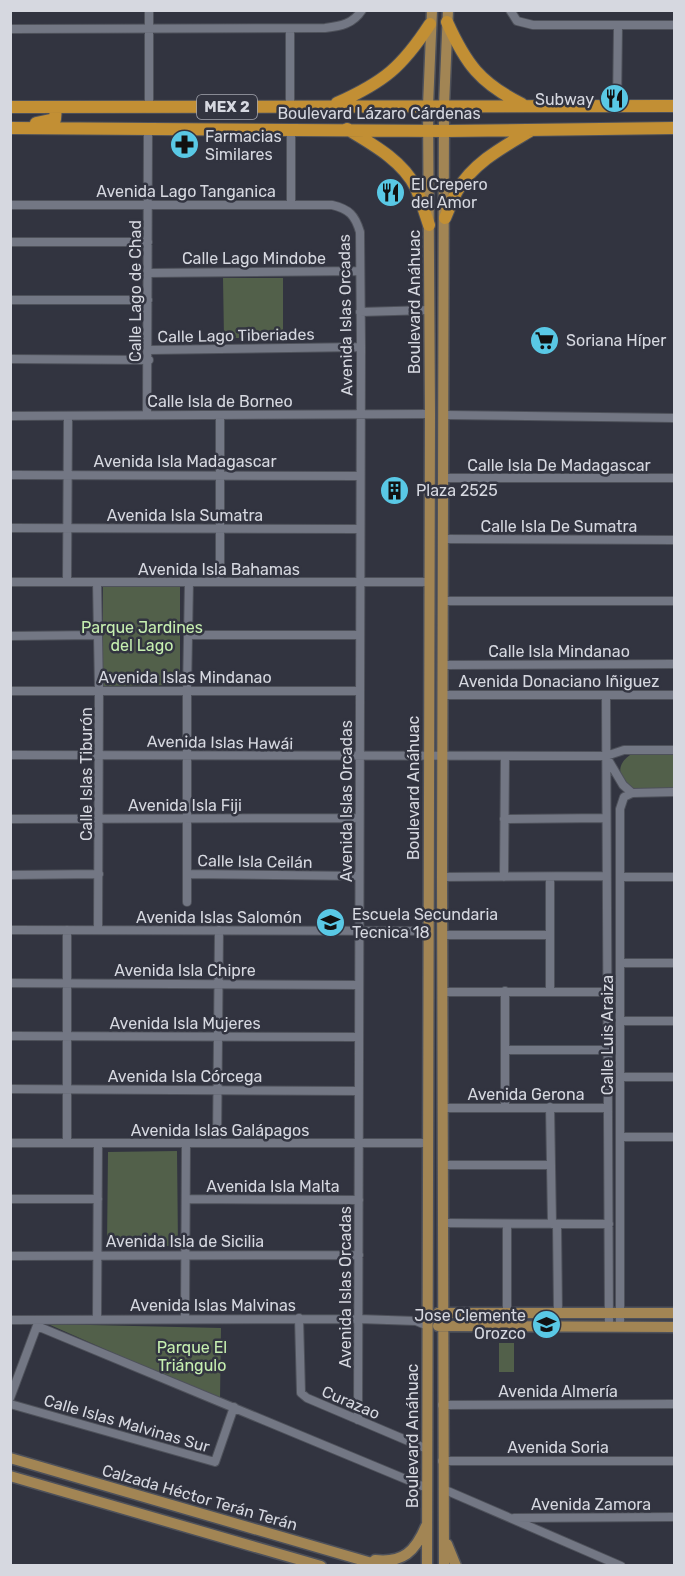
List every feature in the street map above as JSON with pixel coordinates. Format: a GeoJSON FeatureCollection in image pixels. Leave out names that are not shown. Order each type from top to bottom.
{"type":"FeatureCollection","features":[{"type":"Feature","properties":{"kind":"highway"},"geometry":{"type":"LineString","coordinates":[[447,16],[462,54],[482,78],[498,91],[526,106]]}},
{"type":"Feature","properties":{"kind":"highway"},"geometry":{"type":"LineString","coordinates":[[333,105],[379,82],[401,63],[430,24]]}},
{"type":"Feature","properties":{"kind":"highway","name":"Boulevard Lázaro Cárdenas"},"geometry":{"type":"LineString","coordinates":[[10,107],[675,106]]}},
{"type":"Feature","properties":{"kind":"highway"},"geometry":{"type":"LineString","coordinates":[[10,127],[53,120],[56,117],[56,107]]}},
{"type":"Feature","properties":{"kind":"highway","name":"Boulevard Lázaro Cárdenas"},"geometry":{"type":"LineString","coordinates":[[10,127],[445,131],[675,128]]}},
{"type":"Feature","properties":{"kind":"highway"},"geometry":{"type":"LineString","coordinates":[[346,129],[376,147],[409,177],[416,188],[429,225]]}},
{"type":"Feature","properties":{"kind":"highway"},"geometry":{"type":"LineString","coordinates":[[445,218],[458,190],[476,168],[498,150],[531,130]]}},
{"type":"Feature","properties":{"kind":"main road","name":"Boulevard Anáhuac"},"geometry":{"type":"LineString","coordinates":[[427,1566],[430,414],[428,106],[432,10]]}},
{"type":"Feature","properties":{"kind":"main road","name":"Boulevard Anáhuac"},"geometry":{"type":"LineString","coordinates":[[444,1566],[442,877],[445,415],[444,106],[447,16]]}},
{"type":"Feature","properties":{"kind":"main road"},"geometry":{"type":"LineString","coordinates":[[428,1313],[675,1313]]}},
{"type":"Feature","properties":{"kind":"main road"},"geometry":{"type":"LineString","coordinates":[[428,1326],[675,1327]]}},
{"type":"Feature","properties":{"kind":"main road","name":"Calzada Héctor Terán Terán"},"geometry":{"type":"LineString","coordinates":[[10,1458],[382,1566]]}},
{"type":"Feature","properties":{"kind":"main road","name":"Calzada Héctor Terán Terán"},"geometry":{"type":"LineString","coordinates":[[10,1476],[321,1566]]}},
{"type":"Feature","properties":{"kind":"main road"},"geometry":{"type":"LineString","coordinates":[[358,1558],[388,1561],[399,1559],[417,1543],[427,1523]]}},
{"type":"Feature","properties":{"kind":"main road"},"geometry":{"type":"LineString","coordinates":[[444,1534],[456,1566]]}},
{"type":"Feature","properties":{"kind":"street"},"geometry":{"type":"LineString","coordinates":[[148,10],[149,107]]}},
{"type":"Feature","properties":{"kind":"street"},"geometry":{"type":"LineString","coordinates":[[10,29],[290,29],[340,26],[354,21],[362,10]]}},
{"type":"Feature","properties":{"kind":"street"},"geometry":{"type":"LineString","coordinates":[[512,14],[521,23],[534,25],[675,25]]}},
{"type":"Feature","properties":{"kind":"street"},"geometry":{"type":"LineString","coordinates":[[617,106],[618,26]]}},
{"type":"Feature","properties":{"kind":"street"},"geometry":{"type":"LineString","coordinates":[[290,29],[290,106]]}},
{"type":"Feature","properties":{"kind":"street"},"geometry":{"type":"LineString","coordinates":[[291,129],[291,204]]}},
{"type":"Feature","properties":{"kind":"street","name":"Calle Lago de Chad"},"geometry":{"type":"LineString","coordinates":[[147,416],[148,130]]}},
{"type":"Feature","properties":{"kind":"street","name":"Avenida Lago Tanganica"},"geometry":{"type":"LineString","coordinates":[[10,205],[332,205],[349,211],[356,218]]}},
{"type":"Feature","properties":{"kind":"street","name":"Avenida Islas Orcadas"},"geometry":{"type":"LineString","coordinates":[[356,218],[360,232],[361,347],[358,1420]]}},
{"type":"Feature","properties":{"kind":"street"},"geometry":{"type":"LineString","coordinates":[[10,242],[148,242]]}},
{"type":"Feature","properties":{"kind":"street","name":"Calle Lago Mindobe"},"geometry":{"type":"LineString","coordinates":[[148,273],[360,272]]}},
{"type":"Feature","properties":{"kind":"street"},"geometry":{"type":"LineString","coordinates":[[10,300],[148,300]]}},
{"type":"Feature","properties":{"kind":"street"},"geometry":{"type":"LineString","coordinates":[[360,312],[429,310]]}},
{"type":"Feature","properties":{"kind":"street","name":"Calle Lago Tiberiades"},"geometry":{"type":"LineString","coordinates":[[148,350],[361,347]]}},
{"type":"Feature","properties":{"kind":"street"},"geometry":{"type":"LineString","coordinates":[[10,359],[148,360]]}},
{"type":"Feature","properties":{"kind":"street","name":"Calle Isla de Borneo"},"geometry":{"type":"LineString","coordinates":[[10,416],[430,414]]}},
{"type":"Feature","properties":{"kind":"street"},"geometry":{"type":"LineString","coordinates":[[220,415],[220,582]]}},
{"type":"Feature","properties":{"kind":"street"},"geometry":{"type":"LineString","coordinates":[[445,415],[675,418]]}},
{"type":"Feature","properties":{"kind":"street"},"geometry":{"type":"LineString","coordinates":[[67,582],[68,416]]}},
{"type":"Feature","properties":{"kind":"street","name":"Avenida Isla Madagascar"},"geometry":{"type":"LineString","coordinates":[[10,475],[360,476]]}},
{"type":"Feature","properties":{"kind":"street","name":"Calle Isla De Madagascar"},"geometry":{"type":"LineString","coordinates":[[444,478],[675,478]]}},
{"type":"Feature","properties":{"kind":"street","name":"Avenida Isla Sumatra"},"geometry":{"type":"LineString","coordinates":[[10,528],[360,529]]}},
{"type":"Feature","properties":{"kind":"street","name":"Calle Isla De Sumatra"},"geometry":{"type":"LineString","coordinates":[[444,539],[675,540]]}},
{"type":"Feature","properties":{"kind":"street","name":"Avenida Isla Bahamas"},"geometry":{"type":"LineString","coordinates":[[10,582],[428,582]]}},
{"type":"Feature","properties":{"kind":"street","name":"Calle Islas Tiburón"},"geometry":{"type":"LineString","coordinates":[[97,582],[98,930]]}},
{"type":"Feature","properties":{"kind":"street"},"geometry":{"type":"LineString","coordinates":[[187,902],[189,582]]}},
{"type":"Feature","properties":{"kind":"street"},"geometry":{"type":"LineString","coordinates":[[443,602],[675,601]]}},
{"type":"Feature","properties":{"kind":"street"},"geometry":{"type":"LineString","coordinates":[[10,636],[97,635]]}},
{"type":"Feature","properties":{"kind":"street"},"geometry":{"type":"LineString","coordinates":[[189,635],[359,635]]}},
{"type":"Feature","properties":{"kind":"street","name":"Calle Isla Mindanao"},"geometry":{"type":"LineString","coordinates":[[443,665],[675,664]]}},
{"type":"Feature","properties":{"kind":"street","name":"Avenida Islas Mindanao"},"geometry":{"type":"LineString","coordinates":[[10,691],[360,691]]}},
{"type":"Feature","properties":{"kind":"street","name":"Avenida Donaciano Iñiguez"},"geometry":{"type":"LineString","coordinates":[[443,695],[675,695]]}},
{"type":"Feature","properties":{"kind":"street","name":"Calle Luis Araiza"},"geometry":{"type":"LineString","coordinates":[[606,696],[608,1195],[614,1313]]}},
{"type":"Feature","properties":{"kind":"street","name":"Avenida Islas Hawái"},"geometry":{"type":"LineString","coordinates":[[10,755],[505,757],[606,756],[624,750],[675,750]]}},
{"type":"Feature","properties":{"kind":"street"},"geometry":{"type":"LineString","coordinates":[[606,756],[623,785],[632,793],[674,792]]}},
{"type":"Feature","properties":{"kind":"street"},"geometry":{"type":"LineString","coordinates":[[504,877],[505,757]]}},
{"type":"Feature","properties":{"kind":"street","name":"Calle Luis Araiza"},"geometry":{"type":"LineString","coordinates":[[614,1327],[620,1195],[620,809],[624,797],[632,793]]}},
{"type":"Feature","properties":{"kind":"street","name":"Avenida Isla Fiji"},"geometry":{"type":"LineString","coordinates":[[10,819],[359,818]]}},
{"type":"Feature","properties":{"kind":"street"},"geometry":{"type":"LineString","coordinates":[[504,819],[606,818]]}},
{"type":"Feature","properties":{"kind":"street"},"geometry":{"type":"LineString","coordinates":[[10,875],[99,874]]}},
{"type":"Feature","properties":{"kind":"street","name":"Calle Isla Ceilán"},"geometry":{"type":"LineString","coordinates":[[187,874],[359,876]]}},
{"type":"Feature","properties":{"kind":"street"},"geometry":{"type":"LineString","coordinates":[[442,877],[606,876]]}},
{"type":"Feature","properties":{"kind":"street"},"geometry":{"type":"LineString","coordinates":[[550,877],[550,991]]}},
{"type":"Feature","properties":{"kind":"street"},"geometry":{"type":"LineString","coordinates":[[620,877],[675,877]]}},
{"type":"Feature","properties":{"kind":"street"},"geometry":{"type":"LineString","coordinates":[[607,909],[620,909]]}},
{"type":"Feature","properties":{"kind":"street","name":"Avenida Islas Salomón"},"geometry":{"type":"LineString","coordinates":[[10,930],[428,931]]}},
{"type":"Feature","properties":{"kind":"street"},"geometry":{"type":"LineString","coordinates":[[67,930],[68,1143]]}},
{"type":"Feature","properties":{"kind":"street"},"geometry":{"type":"LineString","coordinates":[[217,1143],[219,930]]}},
{"type":"Feature","properties":{"kind":"street"},"geometry":{"type":"LineString","coordinates":[[442,935],[550,935]]}},
{"type":"Feature","properties":{"kind":"street"},"geometry":{"type":"LineString","coordinates":[[620,963],[675,963]]}},
{"type":"Feature","properties":{"kind":"street","name":"Avenida Isla Chipre"},"geometry":{"type":"LineString","coordinates":[[10,983],[359,985]]}},
{"type":"Feature","properties":{"kind":"street"},"geometry":{"type":"LineString","coordinates":[[505,991],[505,1108]]}},
{"type":"Feature","properties":{"kind":"street"},"geometry":{"type":"LineString","coordinates":[[443,992],[608,992]]}},
{"type":"Feature","properties":{"kind":"street"},"geometry":{"type":"LineString","coordinates":[[620,1021],[675,1021]]}},
{"type":"Feature","properties":{"kind":"street","name":"Avenida Isla Mujeres"},"geometry":{"type":"LineString","coordinates":[[10,1036],[359,1037]]}},
{"type":"Feature","properties":{"kind":"street"},"geometry":{"type":"LineString","coordinates":[[505,1050],[608,1050]]}},
{"type":"Feature","properties":{"kind":"street"},"geometry":{"type":"LineString","coordinates":[[621,1077],[675,1077]]}},
{"type":"Feature","properties":{"kind":"street","name":"Avenida Isla Córcega"},"geometry":{"type":"LineString","coordinates":[[10,1089],[359,1091]]}},
{"type":"Feature","properties":{"kind":"street"},"geometry":{"type":"LineString","coordinates":[[550,1107],[558,1313]]}},
{"type":"Feature","properties":{"kind":"street","name":"Avenida Gerona"},"geometry":{"type":"LineString","coordinates":[[443,1108],[608,1108]]}},
{"type":"Feature","properties":{"kind":"street"},"geometry":{"type":"LineString","coordinates":[[620,1137],[675,1137]]}},
{"type":"Feature","properties":{"kind":"street","name":"Avenida Islas Galápagos"},"geometry":{"type":"LineString","coordinates":[[10,1143],[429,1143]]}},
{"type":"Feature","properties":{"kind":"street"},"geometry":{"type":"LineString","coordinates":[[97,1319],[98,1143]]}},
{"type":"Feature","properties":{"kind":"street"},"geometry":{"type":"LineString","coordinates":[[185,1319],[186,1143]]}},
{"type":"Feature","properties":{"kind":"street"},"geometry":{"type":"LineString","coordinates":[[443,1165],[551,1165]]}},
{"type":"Feature","properties":{"kind":"street"},"geometry":{"type":"LineString","coordinates":[[608,1195],[620,1195]]}},
{"type":"Feature","properties":{"kind":"street"},"geometry":{"type":"LineString","coordinates":[[10,1199],[98,1199]]}},
{"type":"Feature","properties":{"kind":"street","name":"Avenida Isla Malta"},"geometry":{"type":"LineString","coordinates":[[186,1199],[359,1200]]}},
{"type":"Feature","properties":{"kind":"street"},"geometry":{"type":"LineString","coordinates":[[444,1223],[609,1224]]}},
{"type":"Feature","properties":{"kind":"street"},"geometry":{"type":"LineString","coordinates":[[507,1224],[507,1313]]}},
{"type":"Feature","properties":{"kind":"street","name":"Avenida Isla de Sicilia"},"geometry":{"type":"LineString","coordinates":[[10,1256],[359,1255]]}},
{"type":"Feature","properties":{"kind":"street"},"geometry":{"type":"LineString","coordinates":[[416,1321],[428,1313]]}},
{"type":"Feature","properties":{"kind":"street","name":"Avenida Islas Malvinas"},"geometry":{"type":"LineString","coordinates":[[10,1320],[38,1322],[97,1319],[299,1318],[416,1321],[428,1326]]}},
{"type":"Feature","properties":{"kind":"street","name":"Curazao"},"geometry":{"type":"LineString","coordinates":[[299,1318],[301,1393],[307,1398],[427,1449]]}},
{"type":"Feature","properties":{"kind":"street"},"geometry":{"type":"LineString","coordinates":[[10,1398],[38,1322],[427,1488]]}},
{"type":"Feature","properties":{"kind":"street","name":"Calle Islas Malvinas Sur"},"geometry":{"type":"LineString","coordinates":[[10,1404],[215,1462],[234,1407]]}},
{"type":"Feature","properties":{"kind":"street","name":"Avenida Almería"},"geometry":{"type":"LineString","coordinates":[[442,1405],[675,1404]]}},
{"type":"Feature","properties":{"kind":"street","name":"Avenida Soria"},"geometry":{"type":"LineString","coordinates":[[442,1461],[675,1461]]}},
{"type":"Feature","properties":{"kind":"street"},"geometry":{"type":"LineString","coordinates":[[443,1489],[621,1566]]}},
{"type":"Feature","properties":{"kind":"street","name":"Avenida Zamora"},"geometry":{"type":"LineString","coordinates":[[509,1518],[675,1517]]}},
{"type":"Feature","properties":{"kind":"green space"},"geometry":{"type":"Polygon","coordinates":[[[223,278],[283,278],[283,338],[224,338],[223,278]]]}},
{"type":"Feature","properties":{"kind":"green space","name":"Parque Jardines del Lago"},"geometry":{"type":"Polygon","coordinates":[[[103,587],[180,587],[180,685],[103,686],[103,587]]]}},
{"type":"Feature","properties":{"kind":"green space"},"geometry":{"type":"Polygon","coordinates":[[[635,752],[674,754],[674,788],[647,791],[632,789],[622,777],[620,769],[623,761],[635,752]]]}},
{"type":"Feature","properties":{"kind":"green space"},"geometry":{"type":"Polygon","coordinates":[[[177,1151],[178,1246],[107,1246],[108,1152],[177,1151]]]}},
{"type":"Feature","properties":{"kind":"green space","name":"Parque El Triángulo"},"geometry":{"type":"Polygon","coordinates":[[[48,1324],[221,1328],[220,1400],[48,1324]]]}},
{"type":"Feature","properties":{"kind":"green space"},"geometry":{"type":"Polygon","coordinates":[[[499,1343],[514,1343],[514,1372],[499,1372],[499,1343]]]}},
{"type":"Feature","properties":{"kind":"place","name":"Subway"},"geometry":{"type":"Point","coordinates":[615,99]}},
{"type":"Feature","properties":{"kind":"place","name":"Farmacias Similares"},"geometry":{"type":"Point","coordinates":[184,145]}},
{"type":"Feature","properties":{"kind":"place","name":"El Crepero del Amor"},"geometry":{"type":"Point","coordinates":[390,193]}},
{"type":"Feature","properties":{"kind":"place","name":"Soriana Híper"},"geometry":{"type":"Point","coordinates":[545,340]}},
{"type":"Feature","properties":{"kind":"place","name":"Plaza 2525"},"geometry":{"type":"Point","coordinates":[395,490]}},
{"type":"Feature","properties":{"kind":"place","name":"Escuela Secundaria Tecnica 18"},"geometry":{"type":"Point","coordinates":[331,923]}},
{"type":"Feature","properties":{"kind":"place","name":"Jose Clemente Orozco"},"geometry":{"type":"Point","coordinates":[547,1324]}}]}
